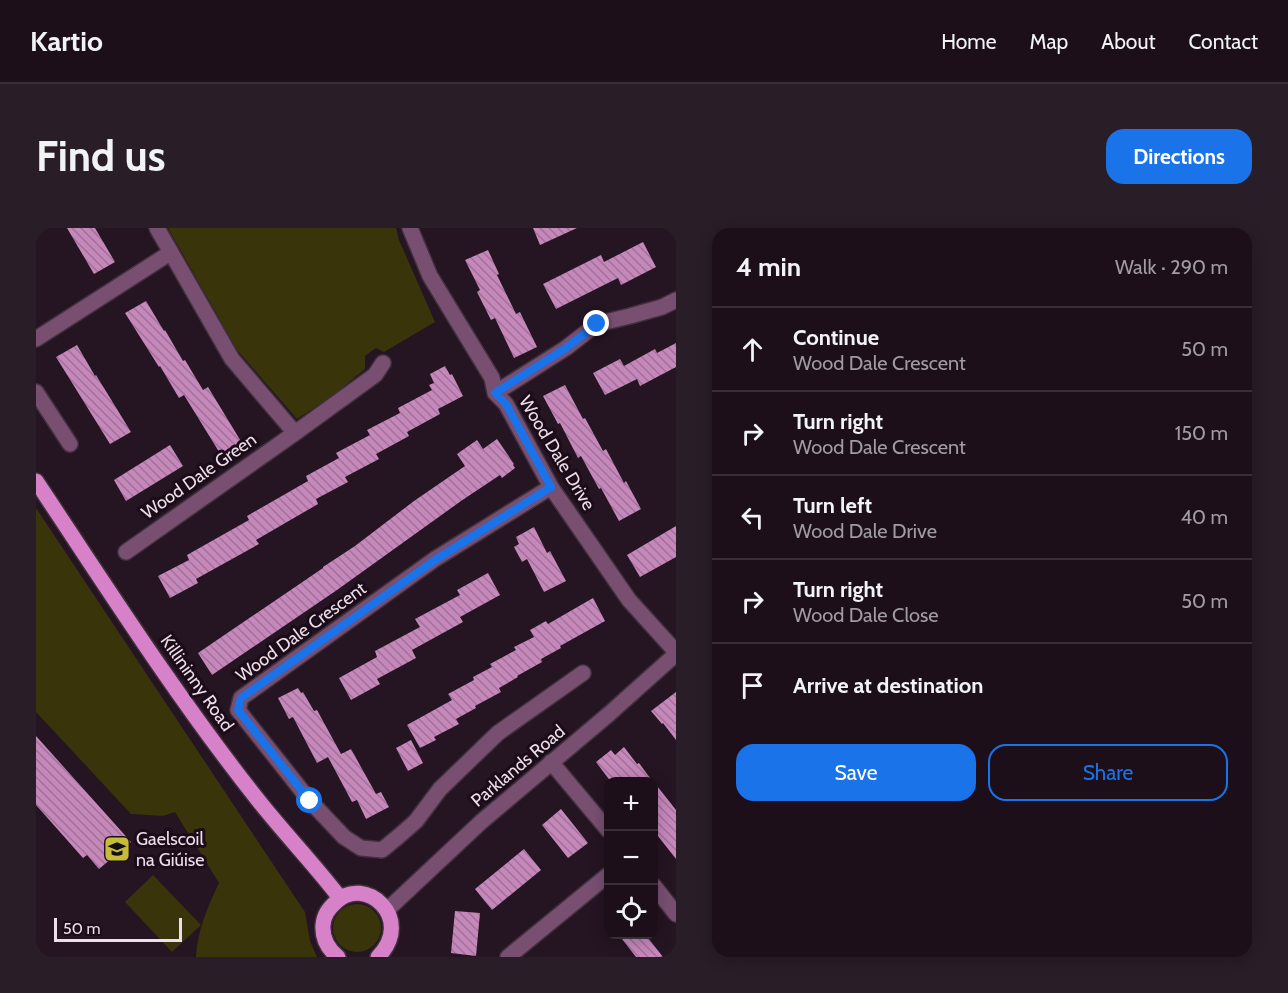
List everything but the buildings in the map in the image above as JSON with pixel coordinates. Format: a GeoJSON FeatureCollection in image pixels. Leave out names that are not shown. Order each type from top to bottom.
{"type":"FeatureCollection","features":[{"type":"Feature","properties":{"kind":"main road","name":"Killininny Road"},"geometry":{"type":"LineString","coordinates":[[36,481],[161,668],[200,722],[258,800],[340,898]]}},
{"type":"Feature","properties":{"kind":"main road"},"geometry":{"type":"LineString","coordinates":[[338,957],[325,942],[322,931],[324,919],[328,909],[340,898],[358,893],[369,895],[379,901],[387,909],[391,920],[392,931],[389,942],[378,957]]}},
{"type":"Feature","properties":{"kind":"street"},"geometry":{"type":"LineString","coordinates":[[157,228],[232,359],[295,433]]}},
{"type":"Feature","properties":{"kind":"street","name":"Wood Dale Drive"},"geometry":{"type":"LineString","coordinates":[[410,228],[430,276],[492,378],[495,393],[506,404],[551,487],[629,600],[676,653]]}},
{"type":"Feature","properties":{"kind":"street"},"geometry":{"type":"LineString","coordinates":[[36,339],[170,253]]}},
{"type":"Feature","properties":{"kind":"street"},"geometry":{"type":"LineString","coordinates":[[495,393],[566,348],[597,324],[662,307],[676,300]]}},
{"type":"Feature","properties":{"kind":"street","name":"Wood Dale Green"},"geometry":{"type":"LineString","coordinates":[[126,552],[375,375],[382,363]]}},
{"type":"Feature","properties":{"kind":"street"},"geometry":{"type":"LineString","coordinates":[[36,392],[70,444]]}},
{"type":"Feature","properties":{"kind":"street","name":"Wood Dale Crescent"},"geometry":{"type":"LineString","coordinates":[[551,487],[435,560],[241,698],[238,710],[310,801],[344,837],[361,848],[382,850],[416,821],[440,789],[498,733],[584,673]]}},
{"type":"Feature","properties":{"kind":"street","name":"Parklands Road"},"geometry":{"type":"LineString","coordinates":[[387,909],[481,822],[609,714],[676,653]]}},
{"type":"Feature","properties":{"kind":"street"},"geometry":{"type":"LineString","coordinates":[[551,762],[604,824]]}},
{"type":"Feature","properties":{"kind":"street"},"geometry":{"type":"LineString","coordinates":[[508,957],[604,879]]}},
{"type":"Feature","properties":{"kind":"street"},"geometry":{"type":"LineString","coordinates":[[658,891],[676,914]]}},
{"type":"Feature","properties":{"kind":"shaded area"},"geometry":{"type":"Polygon","coordinates":[[[168,228],[396,228],[399,240],[435,322],[384,352],[376,348],[365,356],[365,369],[330,398],[297,419],[237,350],[168,228]]]}},
{"type":"Feature","properties":{"kind":"shaded area"},"geometry":{"type":"Polygon","coordinates":[[[36,508],[305,912],[310,941],[317,957],[196,957],[201,928],[219,883],[175,812],[163,816],[131,814],[36,712],[36,508]]]}},
{"type":"Feature","properties":{"kind":"shaded area"},"geometry":{"type":"Polygon","coordinates":[[[153,875],[201,925],[172,952],[125,902],[153,875]]]}},
{"type":"Feature","properties":{"kind":"shaded area"},"geometry":{"type":"Polygon","coordinates":[[[352,904],[362,904],[374,911],[381,923],[381,933],[374,945],[362,952],[352,952],[337,941],[333,933],[333,923],[344,908],[352,904]]]}},
{"type":"Feature","properties":{"kind":"place","name":"Gaelscoil na Giúise"},"geometry":{"type":"Point","coordinates":[117,849]}},
{"type":"Feature","properties":{"kind":"route"},"geometry":{"type":"LineString","coordinates":[[310,801],[238,710],[241,698],[435,560],[551,487],[506,404],[495,393],[566,348],[597,324]]}}]}
